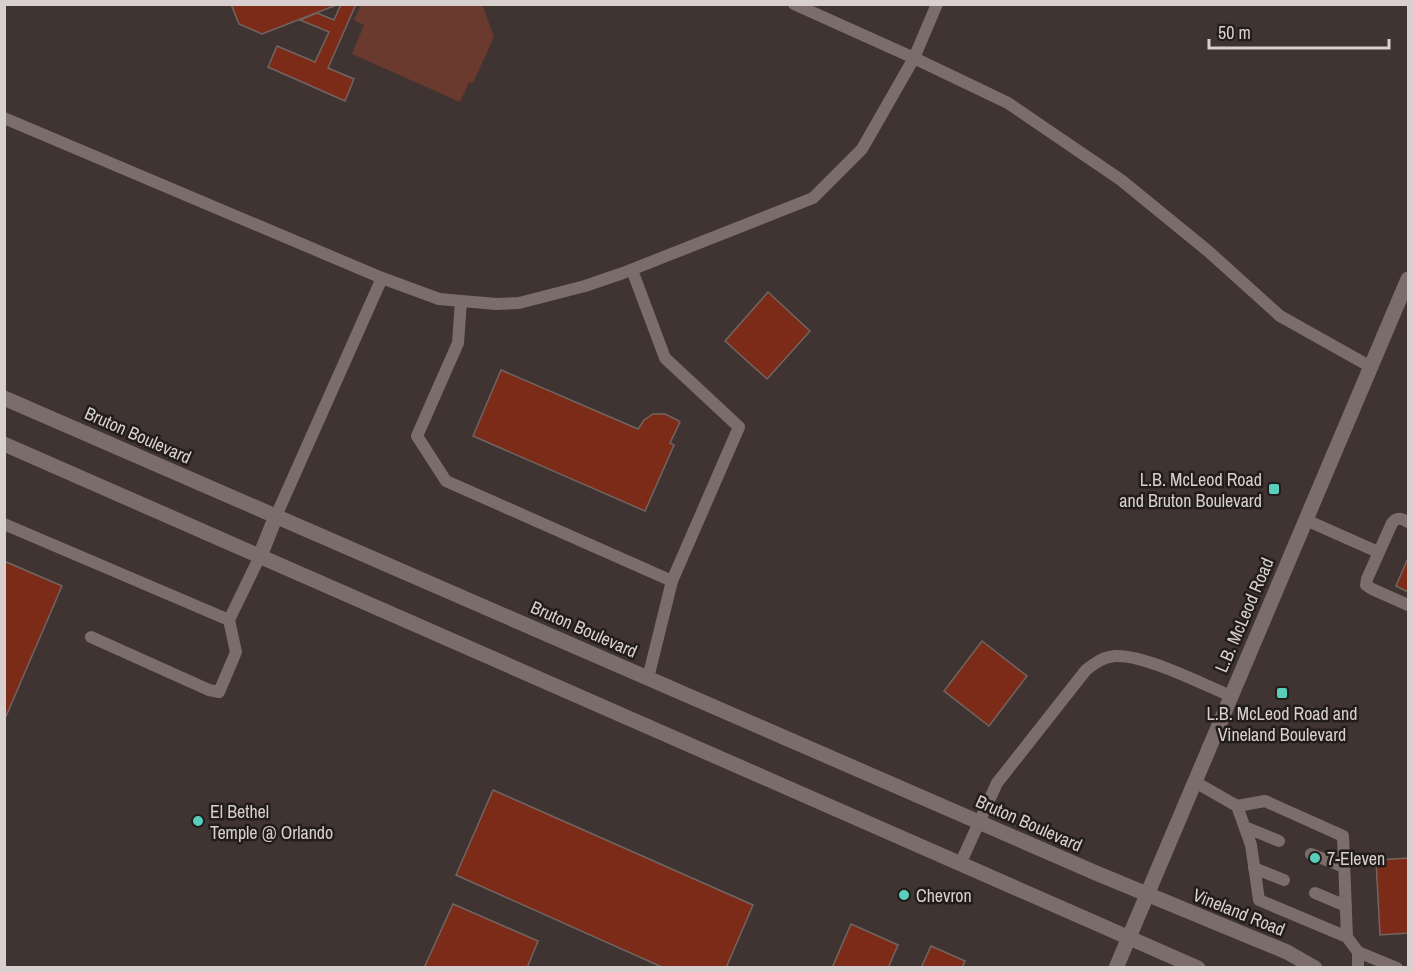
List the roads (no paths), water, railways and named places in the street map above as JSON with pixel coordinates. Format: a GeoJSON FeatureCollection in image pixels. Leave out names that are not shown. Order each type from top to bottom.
{"type":"FeatureCollection","features":[{"type":"Feature","properties":{"kind":"street","name":"L.B. McLeod Road"},"geometry":{"type":"LineString","coordinates":[[1116,968],[1408,279]]}},
{"type":"Feature","properties":{"kind":"street","name":"Bruton Boulevard"},"geometry":{"type":"LineString","coordinates":[[4,398],[1148,895]]}},
{"type":"Feature","properties":{"kind":"street"},"geometry":{"type":"LineString","coordinates":[[4,444],[961,862],[1198,968]]}},
{"type":"Feature","properties":{"kind":"street"},"geometry":{"type":"LineString","coordinates":[[260,556],[276,516]]}},
{"type":"Feature","properties":{"kind":"street","name":"Vineland Road"},"geometry":{"type":"LineString","coordinates":[[1148,895],[1287,952],[1315,968]]}},
{"type":"Feature","properties":{"kind":"lane"},"geometry":{"type":"LineString","coordinates":[[794,4],[1008,103],[1112,173],[1208,251],[1280,316],[1371,367]]}},
{"type":"Feature","properties":{"kind":"lane"},"geometry":{"type":"LineString","coordinates":[[4,118],[382,278],[439,299],[496,304],[519,303],[585,286],[632,270],[813,198],[862,149],[914,58],[937,4]]}},
{"type":"Feature","properties":{"kind":"lane"},"geometry":{"type":"LineString","coordinates":[[632,270],[665,358],[739,427],[672,581],[648,678]]}},
{"type":"Feature","properties":{"kind":"lane"},"geometry":{"type":"LineString","coordinates":[[276,516],[382,278]]}},
{"type":"Feature","properties":{"kind":"lane"},"geometry":{"type":"LineString","coordinates":[[461,301],[458,343],[417,436],[446,481],[672,581]]}},
{"type":"Feature","properties":{"kind":"lane"},"geometry":{"type":"LineString","coordinates":[[1408,522],[1400,518],[1395,519],[1378,552],[1366,585],[1408,605]]}},
{"type":"Feature","properties":{"kind":"lane"},"geometry":{"type":"LineString","coordinates":[[1305,519],[1378,552]]}},
{"type":"Feature","properties":{"kind":"lane"},"geometry":{"type":"LineString","coordinates":[[4,524],[229,620]]}},
{"type":"Feature","properties":{"kind":"lane"},"geometry":{"type":"LineString","coordinates":[[91,637],[209,690],[219,692],[236,652],[229,620],[260,556]]}},
{"type":"Feature","properties":{"kind":"lane"},"geometry":{"type":"LineString","coordinates":[[961,862],[997,783],[1086,670],[1098,660],[1114,656],[1134,657],[1231,696]]}},
{"type":"Feature","properties":{"kind":"lane"},"geometry":{"type":"LineString","coordinates":[[1195,782],[1237,806],[1251,845],[1259,900],[1347,937],[1358,952],[1397,968]]}},
{"type":"Feature","properties":{"kind":"lane"},"geometry":{"type":"LineString","coordinates":[[1237,806],[1265,801],[1343,836],[1347,937]]}},
{"type":"Feature","properties":{"kind":"lane"},"geometry":{"type":"LineString","coordinates":[[1245,827],[1278,840]]}},
{"type":"Feature","properties":{"kind":"lane"},"geometry":{"type":"LineString","coordinates":[[1311,854],[1344,867]]}},
{"type":"Feature","properties":{"kind":"lane"},"geometry":{"type":"LineString","coordinates":[[1254,868],[1284,880]]}},
{"type":"Feature","properties":{"kind":"lane"},"geometry":{"type":"LineString","coordinates":[[1315,893],[1346,906]]}},
{"type":"Feature","properties":{"kind":"lane"},"geometry":{"type":"LineString","coordinates":[[1358,952],[1358,968]]}},
{"type":"Feature","properties":{"kind":"place","name":"L.B. McLeod Road and Bruton Boulevard"},"geometry":{"type":"Point","coordinates":[1274,489]}},
{"type":"Feature","properties":{"kind":"place","name":"L.B. McLeod Road and Vineland Boulevard"},"geometry":{"type":"Point","coordinates":[1282,693]}},
{"type":"Feature","properties":{"kind":"place","name":"El Bethel Temple @ Orlando"},"geometry":{"type":"Point","coordinates":[198,821]}},
{"type":"Feature","properties":{"kind":"place","name":"7-Eleven"},"geometry":{"type":"Point","coordinates":[1315,858]}},
{"type":"Feature","properties":{"kind":"place","name":"Chevron"},"geometry":{"type":"Point","coordinates":[904,895]}}]}
